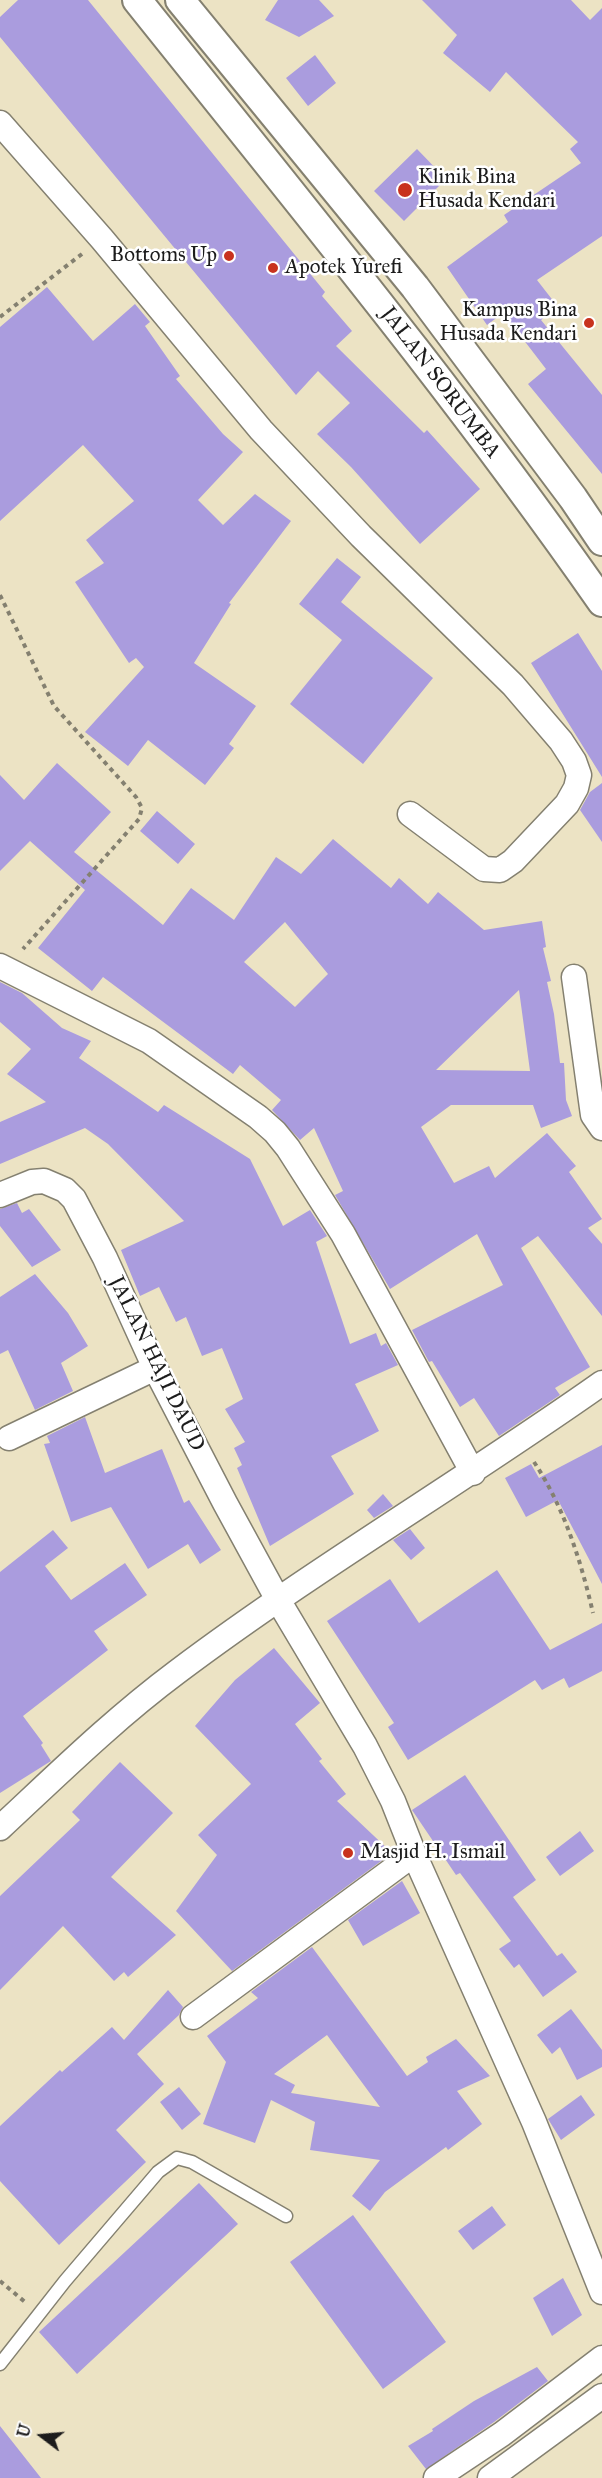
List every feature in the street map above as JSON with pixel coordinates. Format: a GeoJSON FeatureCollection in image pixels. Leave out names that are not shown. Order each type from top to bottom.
{"type":"FeatureCollection","features":[{"type":"Feature","properties":{"kind":"street","name":"JALAN SORUMBA"},"geometry":{"type":"LineString","coordinates":[[137,0],[404,334],[602,602]]}},
{"type":"Feature","properties":{"kind":"street","name":"JALAN SORUMBA"},"geometry":{"type":"LineString","coordinates":[[180,0],[415,287],[573,498],[602,542]]}},
{"type":"Feature","properties":{"kind":"street"},"geometry":{"type":"LineString","coordinates":[[0,123],[102,239],[261,430],[361,536],[513,685],[561,741],[574,761],[579,775],[576,788],[567,804],[513,861],[500,870],[489,872],[484,869],[410,814]]}},
{"type":"Feature","properties":{"kind":"street"},"geometry":{"type":"LineString","coordinates":[[2,968],[149,1041],[258,1117],[275,1132],[294,1157],[343,1234],[473,1473]]}},
{"type":"Feature","properties":{"kind":"street"},"geometry":{"type":"LineString","coordinates":[[574,977],[594,1115],[602,1128]]}},
{"type":"Feature","properties":{"kind":"street","name":"JALAN HAJI DAUD"},"geometry":{"type":"LineString","coordinates":[[0,1195],[32,1182],[44,1181],[65,1190],[74,1199],[105,1258],[155,1368],[278,1600],[365,1746],[393,1801],[414,1854],[534,2122],[602,2292]]}},
{"type":"Feature","properties":{"kind":"street"},"geometry":{"type":"LineString","coordinates":[[9,1438],[155,1368]]}},
{"type":"Feature","properties":{"kind":"street"},"geometry":{"type":"LineString","coordinates":[[0,1828],[108,1727],[177,1672],[278,1600],[473,1473],[602,1383]]}},
{"type":"Feature","properties":{"kind":"street"},"geometry":{"type":"LineString","coordinates":[[193,2017],[414,1854]]}},
{"type":"Feature","properties":{"kind":"street"},"geometry":{"type":"LineString","coordinates":[[436,2478],[502,2434],[602,2358]]}},
{"type":"Feature","properties":{"kind":"street"},"geometry":{"type":"LineString","coordinates":[[489,2478],[602,2396]]}},
{"type":"Feature","properties":{"kind":"lane"},"geometry":{"type":"LineString","coordinates":[[0,2364],[158,2172],[177,2158],[192,2162],[286,2216]]}},
{"type":"Feature","properties":{"kind":"path"},"geometry":{"type":"LineString","coordinates":[[0,317],[102,239]]}},
{"type":"Feature","properties":{"kind":"path"},"geometry":{"type":"LineString","coordinates":[[0,595],[54,706],[136,797],[141,808],[139,819],[2,968]]}},
{"type":"Feature","properties":{"kind":"path"},"geometry":{"type":"LineString","coordinates":[[519,1442],[550,1486],[583,1568],[593,1613]]}},
{"type":"Feature","properties":{"kind":"path"},"geometry":{"type":"LineString","coordinates":[[0,2281],[39,2314]]}},
{"type":"Feature","properties":{"kind":"building"},"geometry":{"type":"Polygon","coordinates":[[[18,0],[88,0],[325,292],[322,296],[352,331],[336,346],[424,433],[427,430],[480,489],[420,544],[351,467],[317,434],[350,403],[318,371],[296,395],[0,37],[0,17],[18,0]]]}},
{"type":"Feature","properties":{"kind":"building"},"geometry":{"type":"Polygon","coordinates":[[[278,0],[319,0],[334,16],[299,37],[265,20],[278,0]]]}},
{"type":"Feature","properties":{"kind":"building"},"geometry":{"type":"Polygon","coordinates":[[[422,0],[571,0],[590,20],[602,8],[602,236],[537,280],[558,307],[541,320],[602,395],[602,474],[528,384],[546,369],[503,313],[487,325],[447,267],[508,222],[504,215],[581,163],[570,149],[578,142],[506,72],[490,92],[443,53],[457,35],[422,0]]]}},
{"type":"Feature","properties":{"kind":"building"},"geometry":{"type":"Polygon","coordinates":[[[315,55],[336,83],[308,106],[286,78],[315,55]]]}},
{"type":"Feature","properties":{"kind":"building"},"geometry":{"type":"Polygon","coordinates":[[[417,149],[446,179],[404,221],[374,191],[417,149]]]}},
{"type":"Feature","properties":{"kind":"building"},"geometry":{"type":"Polygon","coordinates":[[[47,287],[93,341],[135,304],[150,322],[145,326],[180,376],[176,379],[223,434],[243,452],[198,500],[223,525],[255,494],[291,521],[229,603],[231,604],[194,663],[256,706],[229,744],[234,748],[205,785],[148,740],[128,766],[85,732],[144,667],[136,658],[129,663],[75,582],[104,563],[86,540],[134,501],[83,445],[0,521],[0,327],[47,287]]]}},
{"type":"Feature","properties":{"kind":"building"},"geometry":{"type":"Polygon","coordinates":[[[337,558],[361,577],[341,602],[433,678],[363,764],[290,704],[342,640],[299,604],[337,558]]]}},
{"type":"Feature","properties":{"kind":"building"},"geometry":{"type":"Polygon","coordinates":[[[578,633],[602,671],[602,777],[531,663],[578,633]]]}},
{"type":"Feature","properties":{"kind":"building"},"geometry":{"type":"Polygon","coordinates":[[[57,763],[111,812],[74,852],[163,925],[191,888],[234,920],[276,857],[301,874],[333,839],[391,888],[399,878],[428,904],[438,892],[484,930],[542,921],[546,947],[543,948],[551,981],[547,982],[554,1014],[560,1063],[564,1063],[566,1100],[572,1116],[541,1128],[533,1105],[451,1105],[421,1127],[454,1183],[489,1166],[495,1178],[547,1133],[576,1166],[569,1172],[602,1219],[588,1228],[602,1244],[602,1316],[538,1236],[521,1248],[590,1367],[555,1388],[560,1395],[499,1436],[474,1398],[460,1407],[432,1361],[429,1362],[412,1330],[503,1285],[477,1234],[390,1289],[335,1195],[343,1191],[314,1128],[300,1140],[272,1110],[281,1100],[240,1065],[233,1074],[103,977],[92,991],[38,948],[85,890],[30,841],[0,871],[0,775],[24,800],[57,763]],[[285,922],[244,962],[295,1007],[328,974],[285,922]],[[519,990],[436,1070],[530,1071],[519,990]]]}},
{"type":"Feature","properties":{"kind":"building"},"geometry":{"type":"Polygon","coordinates":[[[602,783],[602,842],[580,810],[590,792],[602,783]]]}},
{"type":"Feature","properties":{"kind":"building"},"geometry":{"type":"Polygon","coordinates":[[[157,811],[195,844],[178,864],[140,831],[157,811]]]}},
{"type":"Feature","properties":{"kind":"building"},"geometry":{"type":"Polygon","coordinates":[[[0,982],[22,993],[62,1028],[91,1041],[79,1058],[158,1112],[164,1105],[250,1159],[283,1226],[310,1210],[327,1236],[316,1242],[350,1344],[376,1333],[381,1346],[386,1343],[398,1365],[355,1384],[379,1431],[331,1456],[354,1494],[270,1546],[237,1468],[242,1465],[234,1448],[245,1442],[225,1409],[243,1399],[222,1348],[202,1356],[186,1317],[176,1322],[159,1287],[140,1296],[121,1250],[184,1221],[108,1144],[85,1128],[0,1164],[0,1122],[46,1102],[7,1074],[31,1049],[0,1022],[0,982]]]}},
{"type":"Feature","properties":{"kind":"building"},"geometry":{"type":"Polygon","coordinates":[[[17,1203],[22,1213],[29,1209],[61,1250],[32,1267],[0,1226],[0,1209],[17,1203]]]}},
{"type":"Feature","properties":{"kind":"building"},"geometry":{"type":"Polygon","coordinates":[[[35,1274],[68,1313],[88,1346],[61,1363],[73,1391],[35,1410],[8,1350],[0,1354],[0,1297],[35,1274]]]}},
{"type":"Feature","properties":{"kind":"building"},"geometry":{"type":"Polygon","coordinates":[[[85,1417],[105,1473],[162,1449],[184,1503],[189,1500],[221,1550],[200,1564],[188,1544],[148,1569],[111,1507],[71,1522],[44,1444],[50,1443],[47,1436],[85,1417]]]}},
{"type":"Feature","properties":{"kind":"building"},"geometry":{"type":"Polygon","coordinates":[[[602,1445],[602,1584],[558,1500],[526,1517],[505,1478],[531,1464],[539,1478],[602,1445]]]}},
{"type":"Feature","properties":{"kind":"building"},"geometry":{"type":"Polygon","coordinates":[[[383,1494],[393,1506],[374,1518],[367,1510],[383,1494]]]}},
{"type":"Feature","properties":{"kind":"building"},"geometry":{"type":"Polygon","coordinates":[[[410,1529],[425,1548],[411,1560],[393,1540],[410,1529]]]}},
{"type":"Feature","properties":{"kind":"building"},"geometry":{"type":"Polygon","coordinates":[[[53,1530],[68,1548],[45,1566],[71,1600],[125,1563],[147,1595],[94,1631],[108,1650],[23,1716],[43,1743],[41,1745],[51,1761],[0,1793],[0,1572],[53,1530]]]}},
{"type":"Feature","properties":{"kind":"building"},"geometry":{"type":"Polygon","coordinates":[[[497,1570],[550,1650],[602,1623],[602,1671],[569,1688],[564,1678],[542,1690],[535,1680],[408,1760],[388,1727],[394,1723],[327,1621],[390,1579],[419,1623],[497,1570]]]}},
{"type":"Feature","properties":{"kind":"building"},"geometry":{"type":"Polygon","coordinates":[[[274,1648],[320,1703],[295,1724],[322,1759],[319,1761],[346,1794],[337,1801],[392,1853],[232,1971],[176,1911],[217,1855],[198,1835],[251,1784],[195,1726],[235,1680],[274,1648]]]}},
{"type":"Feature","properties":{"kind":"building"},"geometry":{"type":"Polygon","coordinates":[[[120,1762],[173,1813],[111,1877],[176,1935],[128,1977],[124,1972],[114,1981],[63,1926],[0,1990],[0,1896],[80,1820],[72,1812],[120,1762]]]}},
{"type":"Feature","properties":{"kind":"building"},"geometry":{"type":"Polygon","coordinates":[[[465,1775],[536,1880],[513,1897],[557,1956],[562,1953],[577,1972],[543,1997],[519,1964],[514,1968],[499,1949],[511,1941],[460,1873],[456,1875],[412,1810],[465,1775]]]}},
{"type":"Feature","properties":{"kind":"building"},"geometry":{"type":"Polygon","coordinates":[[[580,1831],[594,1851],[560,1876],[546,1857],[580,1831]]]}},
{"type":"Feature","properties":{"kind":"building"},"geometry":{"type":"Polygon","coordinates":[[[402,1881],[420,1913],[363,1946],[348,1920],[402,1881]]]}},
{"type":"Feature","properties":{"kind":"building"},"geometry":{"type":"Polygon","coordinates":[[[312,1947],[407,2076],[428,2062],[426,2057],[456,2039],[490,2076],[457,2091],[482,2124],[448,2150],[446,2147],[385,2192],[370,2211],[352,2196],[380,2160],[310,2150],[315,2122],[271,2100],[255,2143],[203,2124],[226,2062],[207,2036],[258,1998],[251,1992],[312,1947]],[[327,2035],[274,2074],[295,2085],[291,2093],[380,2107],[327,2035]]]}},
{"type":"Feature","properties":{"kind":"building"},"geometry":{"type":"Polygon","coordinates":[[[168,1990],[183,2007],[179,2015],[137,2054],[164,2084],[116,2130],[146,2162],[59,2245],[0,2181],[0,2126],[60,2070],[62,2072],[112,2027],[124,2040],[168,1990]]]}},
{"type":"Feature","properties":{"kind":"building"},"geometry":{"type":"Polygon","coordinates":[[[571,2009],[602,2050],[602,2067],[577,2080],[560,2047],[552,2054],[537,2035],[571,2009]]]}},
{"type":"Feature","properties":{"kind":"building"},"geometry":{"type":"Polygon","coordinates":[[[179,2087],[201,2114],[182,2130],[160,2102],[179,2087]]]}},
{"type":"Feature","properties":{"kind":"building"},"geometry":{"type":"Polygon","coordinates":[[[581,2095],[595,2115],[561,2140],[548,2119],[581,2095]]]}},
{"type":"Feature","properties":{"kind":"building"},"geometry":{"type":"Polygon","coordinates":[[[199,2183],[238,2224],[77,2374],[39,2332],[199,2183]]]}},
{"type":"Feature","properties":{"kind":"building"},"geometry":{"type":"Polygon","coordinates":[[[492,2206],[506,2225],[473,2250],[458,2231],[492,2206]]]}},
{"type":"Feature","properties":{"kind":"building"},"geometry":{"type":"Polygon","coordinates":[[[353,2215],[446,2342],[383,2389],[290,2262],[353,2215]]]}},
{"type":"Feature","properties":{"kind":"building"},"geometry":{"type":"Polygon","coordinates":[[[563,2278],[582,2315],[552,2336],[533,2298],[563,2278]]]}},
{"type":"Feature","properties":{"kind":"building"},"geometry":{"type":"Polygon","coordinates":[[[537,2367],[548,2381],[426,2469],[408,2446],[474,2401],[537,2367]]]}},
{"type":"Feature","properties":{"kind":"building"},"geometry":{"type":"Polygon","coordinates":[[[0,2426],[41,2478],[0,2478],[0,2426]]]}},
{"type":"Feature","properties":{"kind":"place","name":"Klinik Bina Husada Kendari"},"geometry":{"type":"Point","coordinates":[405,190]}},
{"type":"Feature","properties":{"kind":"place","name":"Bottoms Up"},"geometry":{"type":"Point","coordinates":[229,256]}},
{"type":"Feature","properties":{"kind":"place","name":"Apotek Yurefi"},"geometry":{"type":"Point","coordinates":[273,268]}},
{"type":"Feature","properties":{"kind":"place","name":"Kampus Bina Husada Kendari"},"geometry":{"type":"Point","coordinates":[589,323]}},
{"type":"Feature","properties":{"kind":"place","name":"Masjid H. Ismail"},"geometry":{"type":"Point","coordinates":[348,1853]}}]}
